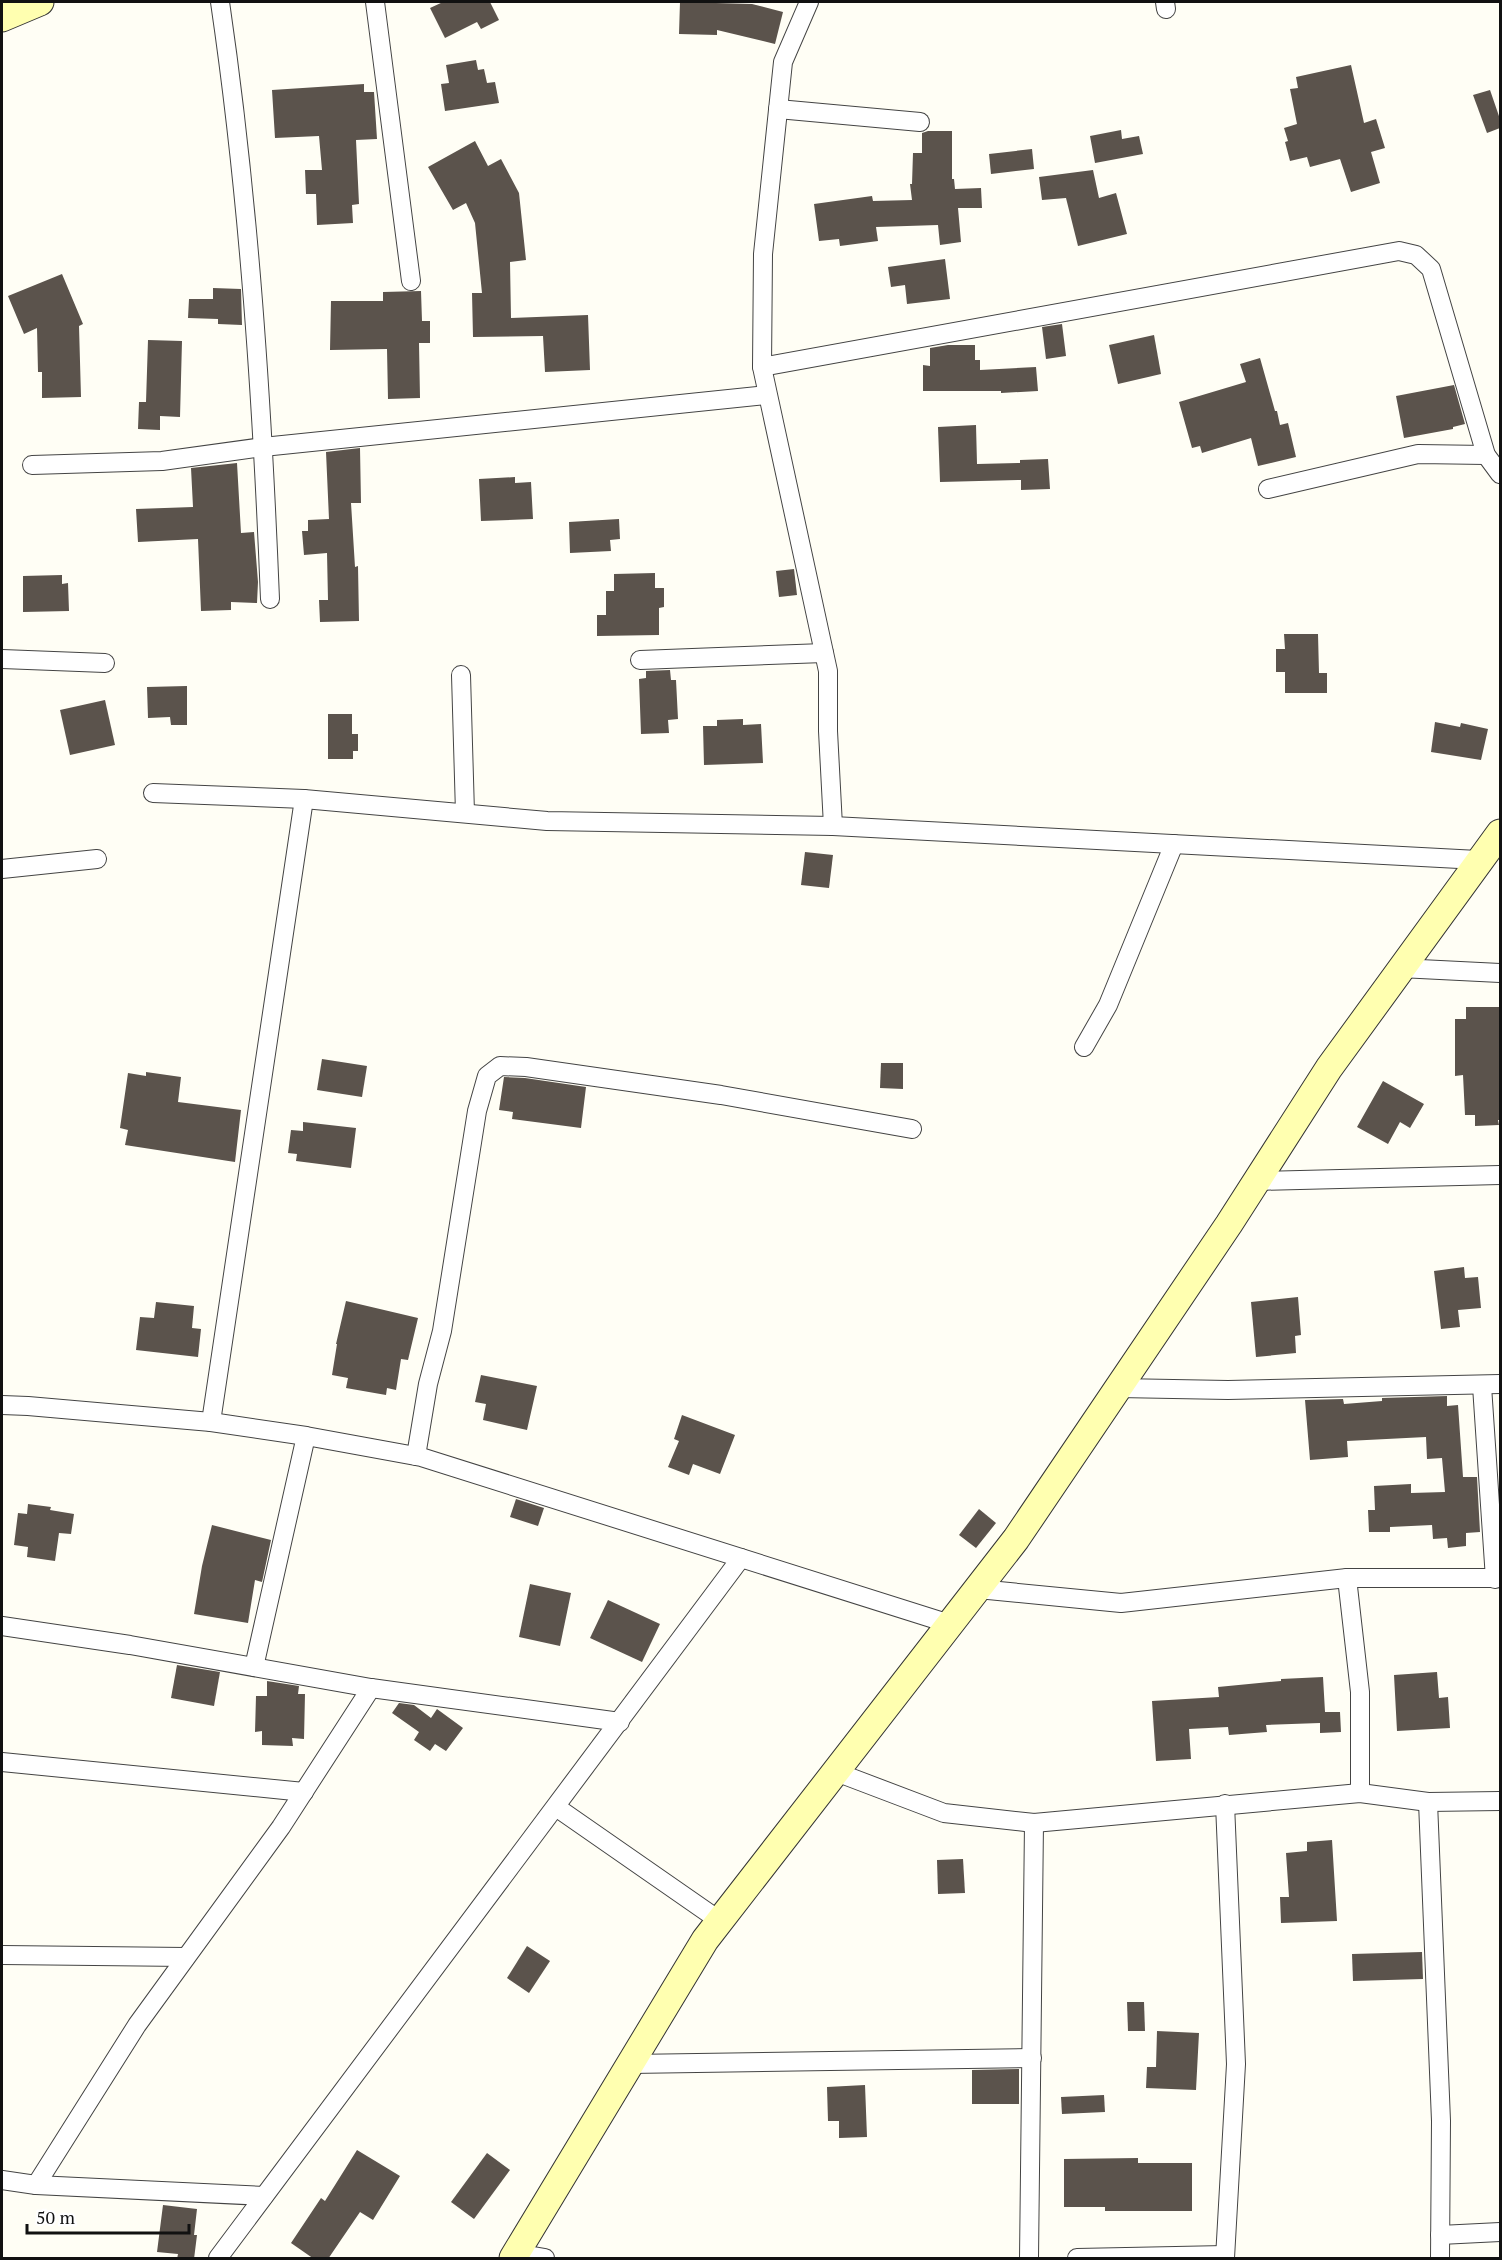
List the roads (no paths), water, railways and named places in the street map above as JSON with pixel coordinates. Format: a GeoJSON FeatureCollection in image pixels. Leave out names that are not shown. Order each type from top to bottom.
{"type":"FeatureCollection","features":[{"type":"Feature","properties":{"kind":"street"},"geometry":{"type":"LineString","coordinates":[[2,18],[40,2]]}},
{"type":"Feature","properties":{"kind":"street"},"geometry":{"type":"LineString","coordinates":[[220,2],[246,207],[263,447],[270,599]]}},
{"type":"Feature","properties":{"kind":"street"},"geometry":{"type":"LineString","coordinates":[[375,2],[411,281]]}},
{"type":"Feature","properties":{"kind":"street"},"geometry":{"type":"LineString","coordinates":[[809,2],[783,63],[762,254],[762,367],[828,671],[832,826]]}},
{"type":"Feature","properties":{"kind":"street"},"geometry":{"type":"LineString","coordinates":[[778,109],[920,122]]}},
{"type":"Feature","properties":{"kind":"street"},"geometry":{"type":"LineString","coordinates":[[762,367],[1399,251],[1416,255],[1431,269],[1486,455],[1500,474]]}},
{"type":"Feature","properties":{"kind":"street"},"geometry":{"type":"LineString","coordinates":[[32,465],[162,461],[263,447],[767,395]]}},
{"type":"Feature","properties":{"kind":"street"},"geometry":{"type":"LineString","coordinates":[[1268,489],[1418,454],[1486,455]]}},
{"type":"Feature","properties":{"kind":"street"},"geometry":{"type":"LineString","coordinates":[[640,660],[824,653]]}},
{"type":"Feature","properties":{"kind":"street"},"geometry":{"type":"LineString","coordinates":[[2,659],[105,663]]}},
{"type":"Feature","properties":{"kind":"street"},"geometry":{"type":"LineString","coordinates":[[461,675],[465,813]]}},
{"type":"Feature","properties":{"kind":"street"},"geometry":{"type":"LineString","coordinates":[[153,793],[304,799],[547,821],[832,826],[1478,860]]}},
{"type":"Feature","properties":{"kind":"street"},"geometry":{"type":"LineString","coordinates":[[211,1422],[304,799]]}},
{"type":"Feature","properties":{"kind":"street"},"geometry":{"type":"LineString","coordinates":[[545,2259],[514,2256],[705,1940],[1016,1539],[1329,1068],[1500,832]]}},
{"type":"Feature","properties":{"kind":"street"},"geometry":{"type":"LineString","coordinates":[[1084,1047],[1108,1005],[1174,844]]}},
{"type":"Feature","properties":{"kind":"street"},"geometry":{"type":"LineString","coordinates":[[2,869],[97,859]]}},
{"type":"Feature","properties":{"kind":"street"},"geometry":{"type":"LineString","coordinates":[[1400,968],[1500,973]]}},
{"type":"Feature","properties":{"kind":"street"},"geometry":{"type":"LineString","coordinates":[[416,1456],[428,1384],[442,1331],[477,1111],[487,1076],[500,1066],[526,1067],[721,1095],[912,1130]]}},
{"type":"Feature","properties":{"kind":"street"},"geometry":{"type":"LineString","coordinates":[[1256,1181],[1500,1175]]}},
{"type":"Feature","properties":{"kind":"street"},"geometry":{"type":"LineString","coordinates":[[978,1589],[1121,1603],[1347,1578],[1498,1578],[1491,1385],[1228,1390],[1118,1388]]}},
{"type":"Feature","properties":{"kind":"street"},"geometry":{"type":"LineString","coordinates":[[2,1406],[40,1407],[211,1422],[416,1456],[950,1624]]}},
{"type":"Feature","properties":{"kind":"street"},"geometry":{"type":"LineString","coordinates":[[254,1667],[306,1436]]}},
{"type":"Feature","properties":{"kind":"street"},"geometry":{"type":"LineString","coordinates":[[218,2259],[741,1558]]}},
{"type":"Feature","properties":{"kind":"street"},"geometry":{"type":"LineString","coordinates":[[1347,1578],[1360,1692],[1360,1793]]}},
{"type":"Feature","properties":{"kind":"street"},"geometry":{"type":"LineString","coordinates":[[2,1626],[130,1645],[370,1688],[620,1722]]}},
{"type":"Feature","properties":{"kind":"street"},"geometry":{"type":"LineString","coordinates":[[36,2185],[137,2025],[281,1827],[370,1688]]}},
{"type":"Feature","properties":{"kind":"street"},"geometry":{"type":"LineString","coordinates":[[2,1762],[304,1792]]}},
{"type":"Feature","properties":{"kind":"street"},"geometry":{"type":"LineString","coordinates":[[836,1772],[944,1813],[1034,1823],[1360,1793],[1428,1802],[1500,1801]]}},
{"type":"Feature","properties":{"kind":"street"},"geometry":{"type":"LineString","coordinates":[[1428,1802],[1441,2121],[1440,2259]]}},
{"type":"Feature","properties":{"kind":"street"},"geometry":{"type":"LineString","coordinates":[[1077,2259],[1225,2257],[1236,2064],[1225,1804]]}},
{"type":"Feature","properties":{"kind":"street"},"geometry":{"type":"LineString","coordinates":[[556,1807],[720,1921]]}},
{"type":"Feature","properties":{"kind":"street"},"geometry":{"type":"LineString","coordinates":[[1029,2259],[1034,1823]]}},
{"type":"Feature","properties":{"kind":"street"},"geometry":{"type":"LineString","coordinates":[[2,1954],[186,1957]]}},
{"type":"Feature","properties":{"kind":"street"},"geometry":{"type":"LineString","coordinates":[[630,2064],[1032,2058]]}},
{"type":"Feature","properties":{"kind":"street"},"geometry":{"type":"LineString","coordinates":[[2,2180],[36,2185],[264,2196]]}},
{"type":"Feature","properties":{"kind":"street"},"geometry":{"type":"LineString","coordinates":[[1440,2235],[1500,2232]]}}]}
